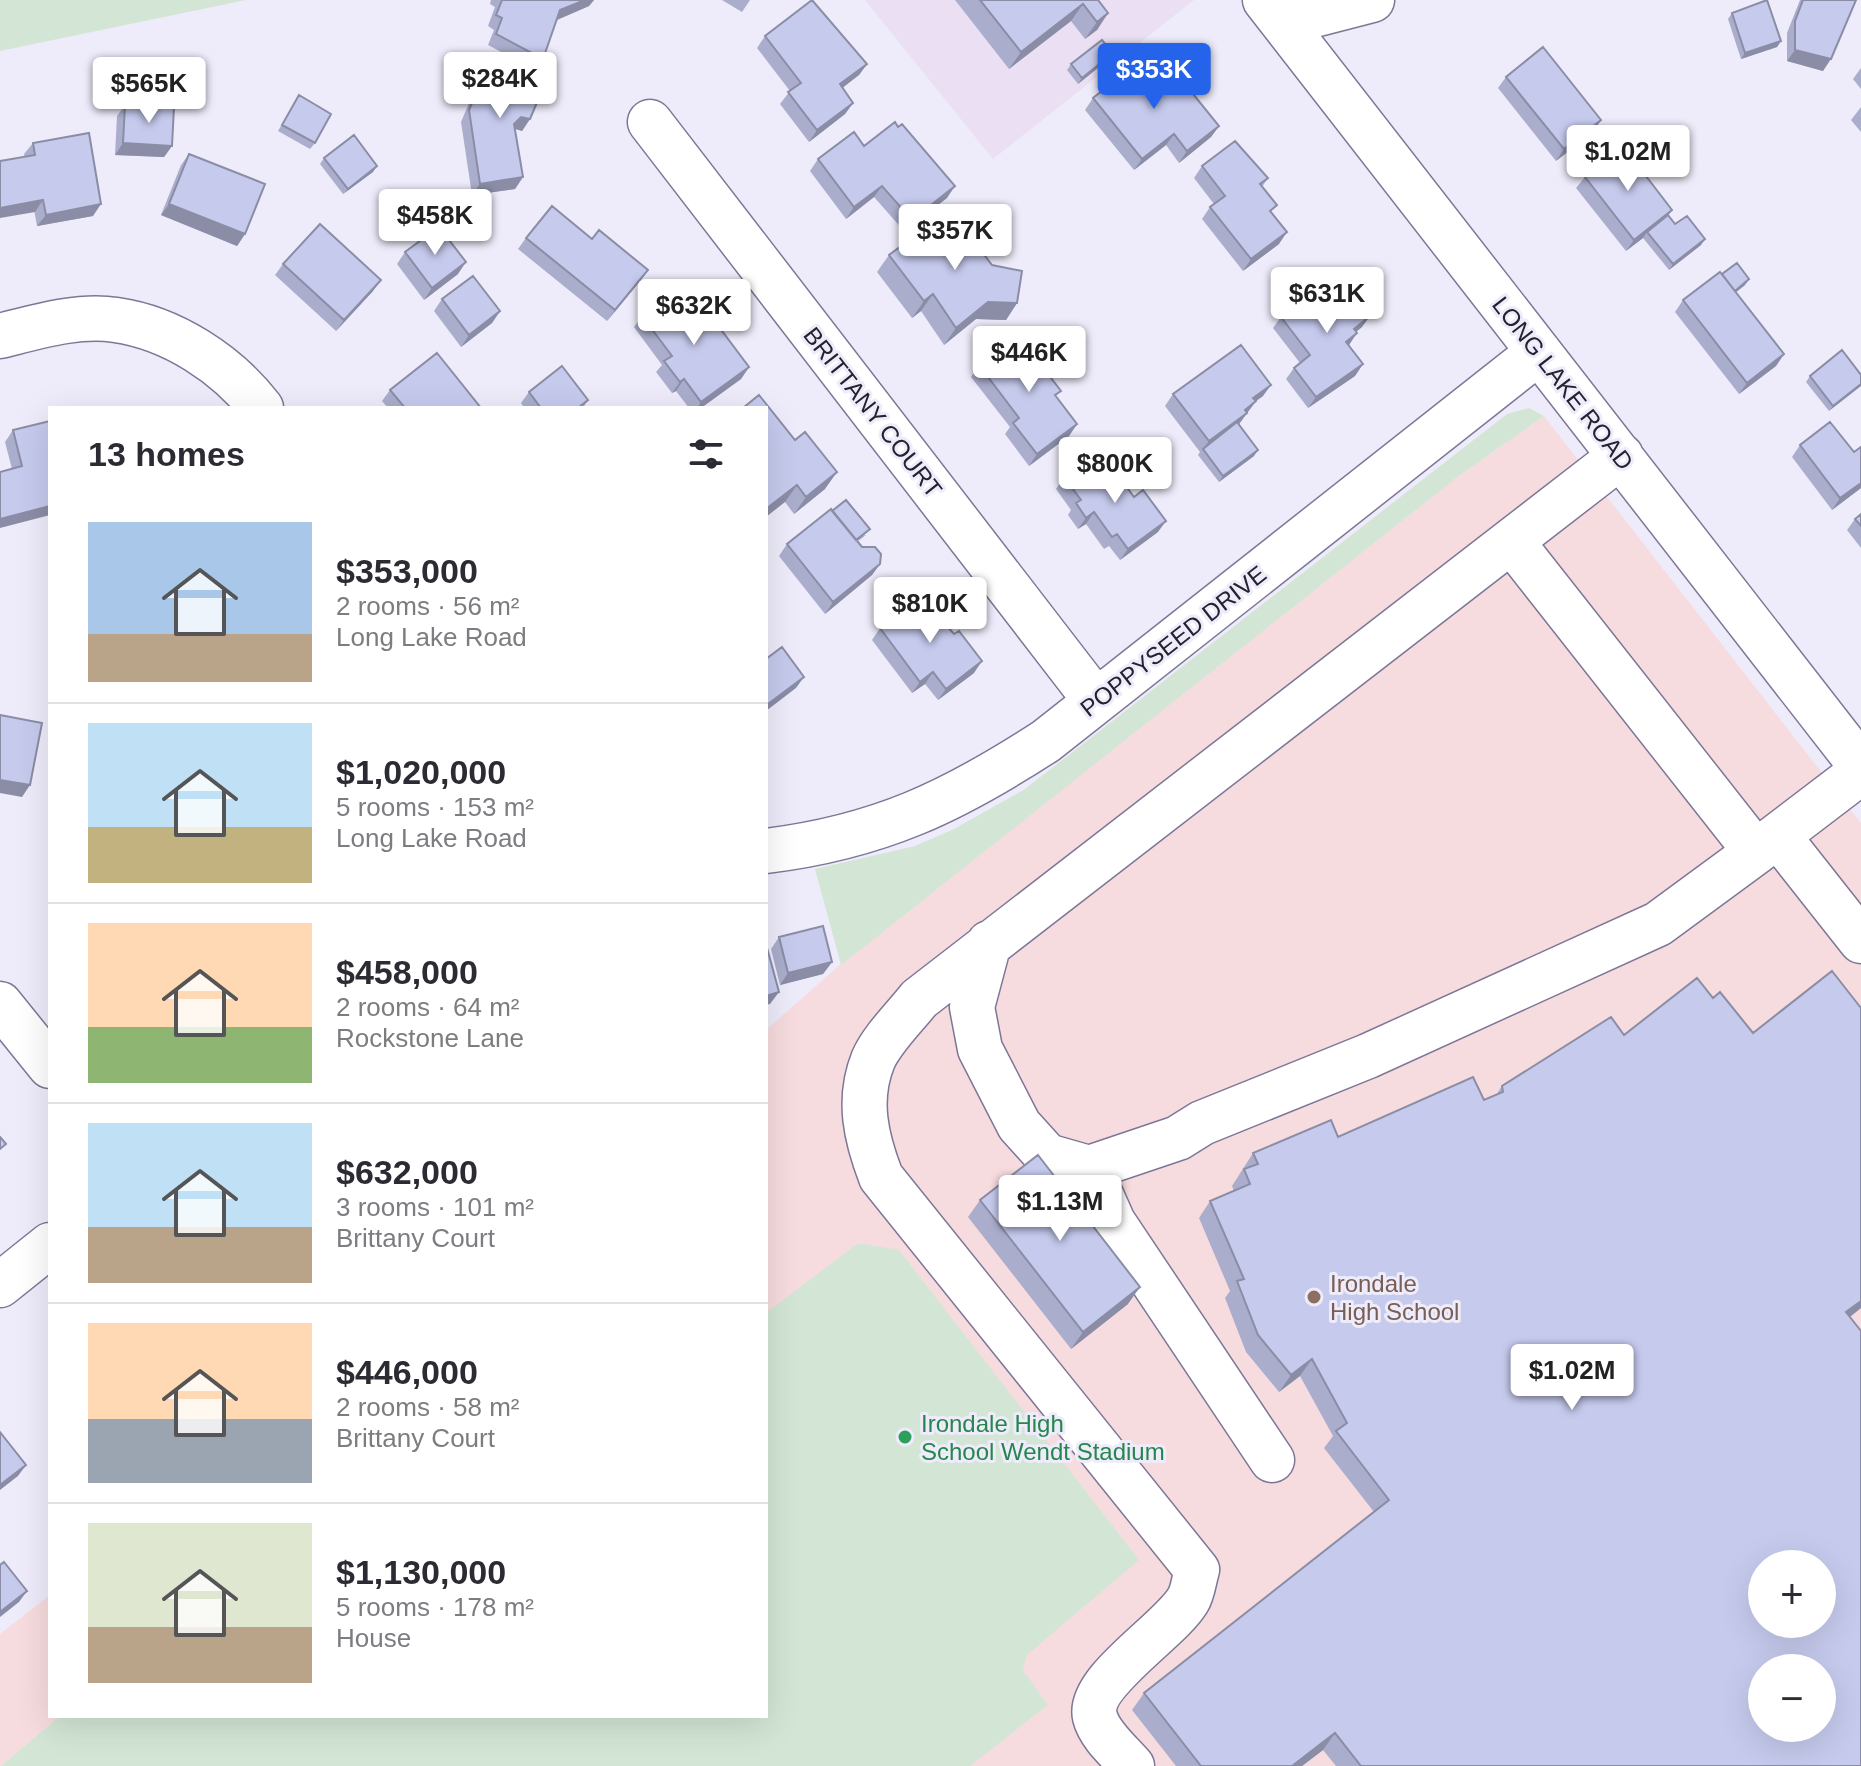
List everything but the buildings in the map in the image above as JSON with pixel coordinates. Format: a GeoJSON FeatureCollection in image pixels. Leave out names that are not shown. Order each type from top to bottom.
{"type":"FeatureCollection","features":[{"type":"Feature","properties":{"kind":"street"},"geometry":{"type":"LineString","coordinates":[[1274,11],[1372,0]]}},
{"type":"Feature","properties":{"kind":"street","name":"LONG LAKE ROAD"},"geometry":{"type":"LineString","coordinates":[[1274,11],[1861,769]]}},
{"type":"Feature","properties":{"kind":"street","name":"BRITTANY COURT"},"geometry":{"type":"LineString","coordinates":[[650,122],[1096,701]]}},
{"type":"Feature","properties":{"kind":"street"},"geometry":{"type":"LineString","coordinates":[[0,336],[73,321],[115,319],[157,331],[193,348],[232,376],[259,406]]}},
{"type":"Feature","properties":{"kind":"street","name":"POPPYSEED DRIVE"},"geometry":{"type":"LineString","coordinates":[[768,851],[804,846],[917,814],[975,787],[1046,741],[1539,352]]}},
{"type":"Feature","properties":{"kind":"street"},"geometry":{"type":"LineString","coordinates":[[1132,1766],[1099,1728],[1095,1702],[1101,1687],[1169,1624],[1190,1598],[1197,1570],[881,1177],[868,1144],[863,1109],[874,1059],[919,999],[1621,456]]}},
{"type":"Feature","properties":{"kind":"street"},"geometry":{"type":"LineString","coordinates":[[1512,542],[1768,844],[1861,941]]}},
{"type":"Feature","properties":{"kind":"street"},"geometry":{"type":"LineString","coordinates":[[989,943],[972,1007],[980,1049],[1019,1125],[1047,1156],[1089,1168],[1178,1138],[1202,1123],[1368,1056],[1658,924],[1768,844],[1861,769]]}},
{"type":"Feature","properties":{"kind":"street"},"geometry":{"type":"LineString","coordinates":[[0,1004],[48,1064]]}},
{"type":"Feature","properties":{"kind":"street"},"geometry":{"type":"LineString","coordinates":[[1089,1168],[1113,1222],[1272,1460]]}},
{"type":"Feature","properties":{"kind":"street"},"geometry":{"type":"LineString","coordinates":[[0,1285],[48,1247]]}},
{"type":"Feature","properties":{"kind":"shaded area"},"geometry":{"type":"Polygon","coordinates":[[[865,0],[1194,0],[993,159],[865,0]]]}},
{"type":"Feature","properties":{"kind":"shaded area","name":"Irondale High School"},"geometry":{"type":"Polygon","coordinates":[[[1544,416],[1861,823],[1861,1766],[0,1766],[0,1634],[48,1597],[48,1718],[768,1718],[768,1028],[851,955],[1460,475],[1544,416]]]}},
{"type":"Feature","properties":{"kind":"green space"},"geometry":{"type":"Polygon","coordinates":[[[0,0],[246,0],[0,51],[0,0]]]}},
{"type":"Feature","properties":{"kind":"green space"},"geometry":{"type":"Polygon","coordinates":[[[1529,408],[1544,416],[1460,475],[841,965],[815,869],[915,846],[954,829],[1025,789],[1507,414],[1529,408]]]}},
{"type":"Feature","properties":{"kind":"green space","name":"Irondale High School Wendt Stadium"},"geometry":{"type":"Polygon","coordinates":[[[858,1243],[899,1250],[1139,1560],[1027,1655],[1023,1670],[1048,1705],[970,1766],[1,1766],[58,1718],[768,1718],[768,1311],[858,1243]]]}},
{"type":"Feature","properties":{"kind":"place","name":"Irondale High School"},"geometry":{"type":"Point","coordinates":[1314,1297]}},
{"type":"Feature","properties":{"kind":"place","name":"Irondale High School Wendt Stadium"},"geometry":{"type":"Point","coordinates":[905,1437]}}]}
